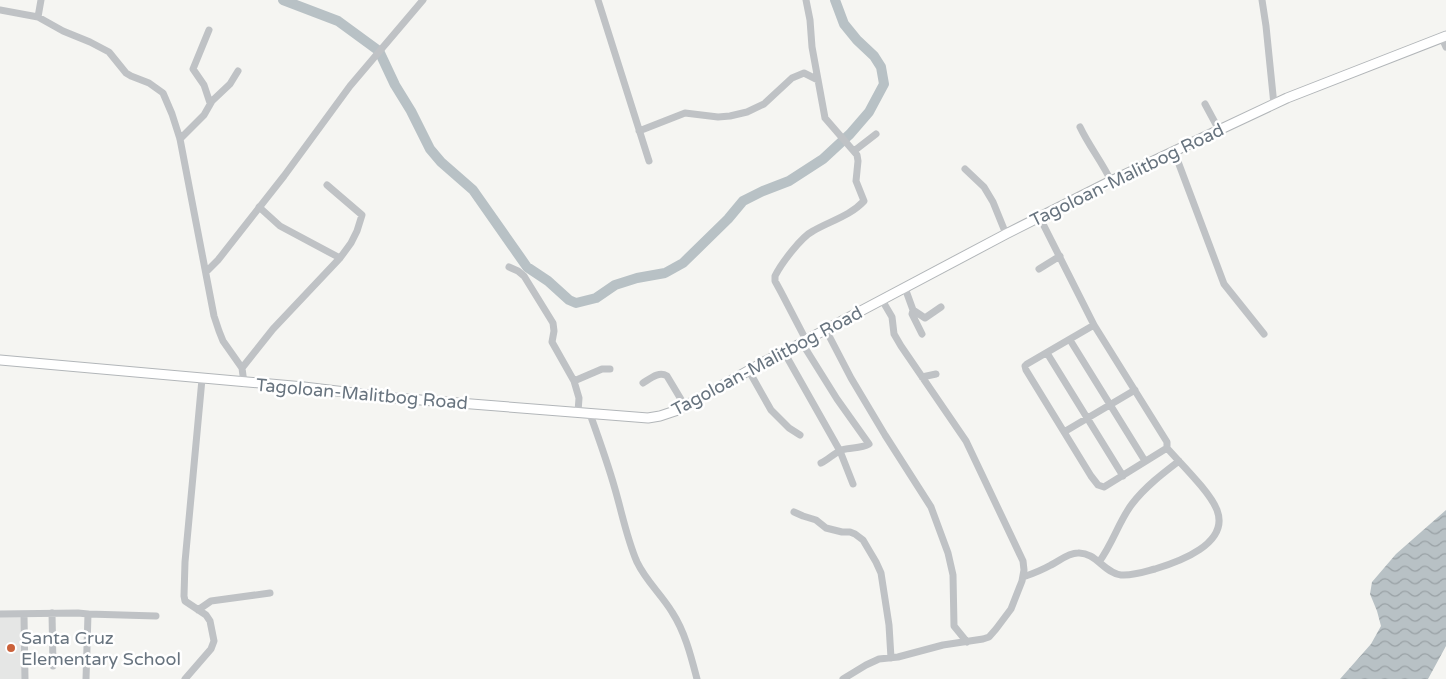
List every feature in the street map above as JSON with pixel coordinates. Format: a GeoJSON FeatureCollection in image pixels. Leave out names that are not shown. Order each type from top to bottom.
{"type":"FeatureCollection","features":[{"type":"Feature","properties":{"kind":"main road","name":"Tagoloan-Malitbog Road"},"geometry":{"type":"LineString","coordinates":[[0,360],[304,387],[395,398],[648,418],[670,413],[685,406],[1006,234],[1111,181],[1296,94],[1444,37]]}},
{"type":"Feature","properties":{"kind":"street"},"geometry":{"type":"LineString","coordinates":[[38,17],[41,0]]}},
{"type":"Feature","properties":{"kind":"street"},"geometry":{"type":"LineString","coordinates":[[206,272],[218,260],[350,86],[423,0]]}},
{"type":"Feature","properties":{"kind":"street"},"geometry":{"type":"LineString","coordinates":[[598,0],[649,161]]}},
{"type":"Feature","properties":{"kind":"street"},"geometry":{"type":"LineString","coordinates":[[806,0],[812,47],[825,118],[858,158],[856,181],[864,201],[851,212],[812,231],[804,237],[775,276],[775,281],[804,342],[836,399],[869,444],[840,451],[821,463]]}},
{"type":"Feature","properties":{"kind":"street"},"geometry":{"type":"LineString","coordinates":[[1262,0],[1274,105]]}},
{"type":"Feature","properties":{"kind":"street"},"geometry":{"type":"LineString","coordinates":[[0,10],[38,17],[63,31],[90,42],[109,52],[126,73],[149,82],[163,93],[180,138],[218,332],[242,368],[244,383]]}},
{"type":"Feature","properties":{"kind":"street"},"geometry":{"type":"LineString","coordinates":[[209,30],[193,69],[204,85],[210,103]]}},
{"type":"Feature","properties":{"kind":"street"},"geometry":{"type":"LineString","coordinates":[[1444,37],[1446,47]]}},
{"type":"Feature","properties":{"kind":"street"},"geometry":{"type":"LineString","coordinates":[[180,138],[204,115],[210,103],[230,84],[238,70]]}},
{"type":"Feature","properties":{"kind":"street"},"geometry":{"type":"LineString","coordinates":[[639,131],[685,113],[718,117],[740,114],[764,104],[792,78],[804,73],[818,80]]}},
{"type":"Feature","properties":{"kind":"street"},"geometry":{"type":"LineString","coordinates":[[1204,104],[1219,130]]}},
{"type":"Feature","properties":{"kind":"street"},"geometry":{"type":"LineString","coordinates":[[1080,127],[1088,144],[1111,181]]}},
{"type":"Feature","properties":{"kind":"street"},"geometry":{"type":"LineString","coordinates":[[854,151],[876,134]]}},
{"type":"Feature","properties":{"kind":"street"},"geometry":{"type":"LineString","coordinates":[[1174,151],[1224,284],[1264,334]]}},
{"type":"Feature","properties":{"kind":"street"},"geometry":{"type":"LineString","coordinates":[[965,169],[984,187],[1006,234]]}},
{"type":"Feature","properties":{"kind":"street"},"geometry":{"type":"LineString","coordinates":[[242,368],[273,329],[340,258],[354,236],[362,215],[327,185]]}},
{"type":"Feature","properties":{"kind":"street"},"geometry":{"type":"LineString","coordinates":[[259,207],[280,226],[340,258]]}},
{"type":"Feature","properties":{"kind":"street"},"geometry":{"type":"LineString","coordinates":[[1023,578],[1075,553],[1089,554],[1112,572],[1118,574],[1137,574],[1170,564],[1193,554],[1214,536],[1219,520],[1217,511],[1210,498],[1167,448],[1167,442],[1094,325],[1040,218]]}},
{"type":"Feature","properties":{"kind":"street"},"geometry":{"type":"LineString","coordinates":[[1039,269],[1060,256]]}},
{"type":"Feature","properties":{"kind":"street"},"geometry":{"type":"LineString","coordinates":[[509,266],[524,276],[554,326],[552,342],[574,381],[579,398],[578,412]]}},
{"type":"Feature","properties":{"kind":"street"},"geometry":{"type":"LineString","coordinates":[[905,288],[913,310],[913,316],[922,334]]}},
{"type":"Feature","properties":{"kind":"street"},"geometry":{"type":"LineString","coordinates":[[843,679],[879,659],[898,657],[943,645],[989,637],[1010,609],[1023,578],[1024,570],[1023,562],[966,441],[910,361],[894,334],[892,317],[882,300]]}},
{"type":"Feature","properties":{"kind":"street"},"geometry":{"type":"LineString","coordinates":[[913,310],[925,318],[941,307]]}},
{"type":"Feature","properties":{"kind":"street"},"geometry":{"type":"LineString","coordinates":[[1094,325],[1027,364],[1025,368],[1098,485],[1104,487],[1167,448]]}},
{"type":"Feature","properties":{"kind":"street"},"geometry":{"type":"LineString","coordinates":[[826,330],[856,386],[931,507],[948,553],[953,575],[954,626],[967,642]]}},
{"type":"Feature","properties":{"kind":"street"},"geometry":{"type":"LineString","coordinates":[[1070,340],[1145,461]]}},
{"type":"Feature","properties":{"kind":"street"},"geometry":{"type":"LineString","coordinates":[[784,352],[840,451],[853,484]]}},
{"type":"Feature","properties":{"kind":"street"},"geometry":{"type":"LineString","coordinates":[[1047,352],[1123,476]]}},
{"type":"Feature","properties":{"kind":"street"},"geometry":{"type":"LineString","coordinates":[[574,381],[602,369],[610,369]]}},
{"type":"Feature","properties":{"kind":"street"},"geometry":{"type":"LineString","coordinates":[[748,371],[771,410],[800,435]]}},
{"type":"Feature","properties":{"kind":"street"},"geometry":{"type":"LineString","coordinates":[[643,383],[659,374],[667,376],[685,406]]}},
{"type":"Feature","properties":{"kind":"street"},"geometry":{"type":"LineString","coordinates":[[922,377],[936,374]]}},
{"type":"Feature","properties":{"kind":"street"},"geometry":{"type":"LineString","coordinates":[[185,679],[211,649],[214,642],[210,621],[206,615],[185,601],[184,596],[185,562],[202,379]]}},
{"type":"Feature","properties":{"kind":"street"},"geometry":{"type":"LineString","coordinates":[[1064,432],[1135,390]]}},
{"type":"Feature","properties":{"kind":"street"},"geometry":{"type":"LineString","coordinates":[[590,414],[612,479],[634,556],[646,579],[676,619],[691,656],[697,679]]}},
{"type":"Feature","properties":{"kind":"street"},"geometry":{"type":"LineString","coordinates":[[1099,562],[1132,503],[1150,484],[1179,461]]}},
{"type":"Feature","properties":{"kind":"street"},"geometry":{"type":"LineString","coordinates":[[794,512],[816,520],[826,528],[850,532],[863,540],[881,573],[889,625],[891,658]]}},
{"type":"Feature","properties":{"kind":"street"},"geometry":{"type":"LineString","coordinates":[[198,610],[210,600],[270,593]]}},
{"type":"Feature","properties":{"kind":"street"},"geometry":{"type":"LineString","coordinates":[[52,613],[53,666]]}},
{"type":"Feature","properties":{"kind":"street"},"geometry":{"type":"LineString","coordinates":[[0,614],[52,613],[156,616]]}},
{"type":"Feature","properties":{"kind":"street"},"geometry":{"type":"LineString","coordinates":[[24,614],[25,679]]}},
{"type":"Feature","properties":{"kind":"street"},"geometry":{"type":"LineString","coordinates":[[86,679],[88,614]]}},
{"type":"Feature","properties":{"kind":"shaded area","name":"Santa Cruz Elementary School"},"geometry":{"type":"Polygon","coordinates":[[[23,616],[22,679],[0,679],[0,617],[23,616]]]}},
{"type":"Feature","properties":{"kind":"water"},"geometry":{"type":"Polygon","coordinates":[[[1446,510],[1446,646],[1428,679],[1340,679],[1371,644],[1381,626],[1370,594],[1372,582],[1396,554],[1446,510]]]}},
{"type":"Feature","properties":{"kind":"waterway"},"geometry":{"type":"LineString","coordinates":[[283,0],[338,21],[379,51],[395,85],[411,111],[430,149],[441,162],[473,190],[527,267],[548,281],[569,300],[576,303],[596,298],[615,285],[637,278],[665,273],[683,263],[728,219],[743,201],[789,181],[823,159],[850,134],[869,112],[884,84],[881,67],[874,56],[844,24],[835,0]]}},
{"type":"Feature","properties":{"kind":"place","name":"Santa Cruz Elementary School"},"geometry":{"type":"Point","coordinates":[11,648]}}]}
